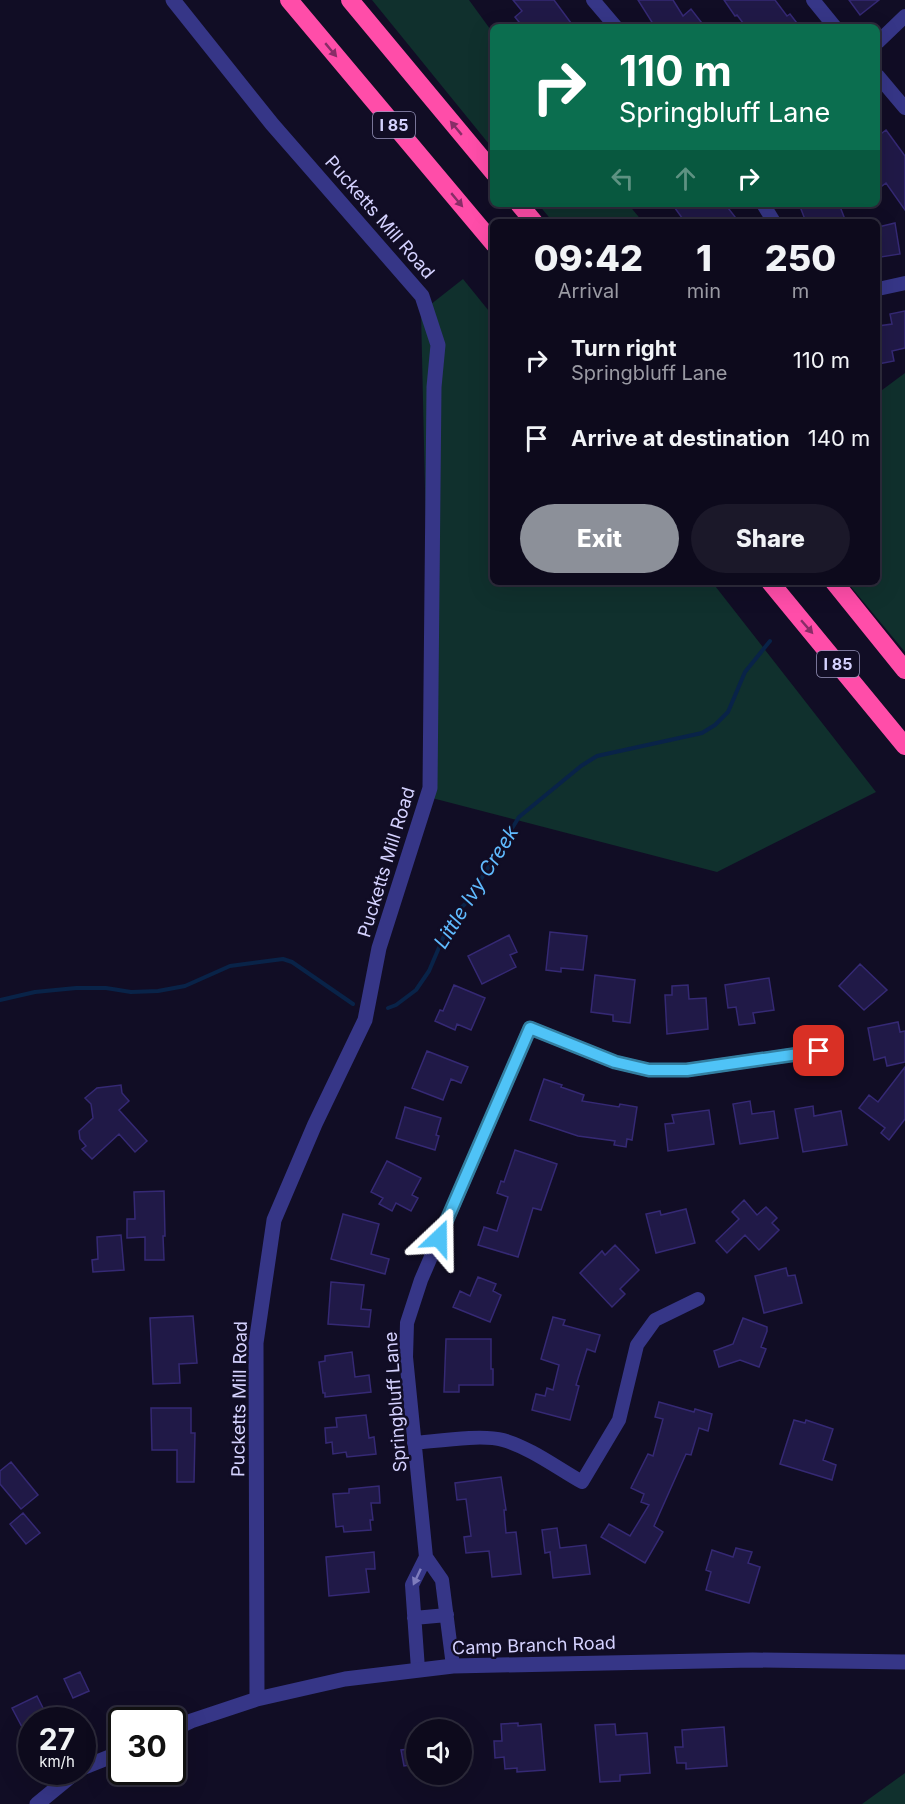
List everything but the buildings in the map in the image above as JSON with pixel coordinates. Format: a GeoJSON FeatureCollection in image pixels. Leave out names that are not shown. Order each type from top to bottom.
{"type":"FeatureCollection","features":[{"type":"Feature","properties":{"kind":"highway","name":"I 85"},"geometry":{"type":"LineString","coordinates":[[289,0],[490,239]]}},
{"type":"Feature","properties":{"kind":"highway","name":"I 85"},"geometry":{"type":"LineString","coordinates":[[350,0],[490,168]]}},
{"type":"Feature","properties":{"kind":"highway"},"geometry":{"type":"LineString","coordinates":[[522,207],[532,219]]}},
{"type":"Feature","properties":{"kind":"highway","name":"I 85"},"geometry":{"type":"LineString","coordinates":[[772,585],[905,746]]}},
{"type":"Feature","properties":{"kind":"highway","name":"I 85"},"geometry":{"type":"LineString","coordinates":[[836,585],[905,670]]}},
{"type":"Feature","properties":{"kind":"street","name":"Pucketts Mill Road"},"geometry":{"type":"LineString","coordinates":[[173,0],[272,124],[422,296],[438,345],[434,411],[430,788],[379,948],[365,1020],[315,1124],[274,1220],[256,1343],[257,1699]]}},
{"type":"Feature","properties":{"kind":"street"},"geometry":{"type":"LineString","coordinates":[[593,0],[613,24]]}},
{"type":"Feature","properties":{"kind":"street"},"geometry":{"type":"LineString","coordinates":[[813,0],[833,24]]}},
{"type":"Feature","properties":{"kind":"street"},"geometry":{"type":"LineString","coordinates":[[880,40],[905,16]]}},
{"type":"Feature","properties":{"kind":"street"},"geometry":{"type":"LineString","coordinates":[[880,78],[905,108]]}},
{"type":"Feature","properties":{"kind":"street"},"geometry":{"type":"LineString","coordinates":[[880,289],[905,283]]}},
{"type":"Feature","properties":{"kind":"street","name":"Springbluff Lane"},"geometry":{"type":"LineString","coordinates":[[453,1666],[442,1580],[426,1557],[406,1357],[407,1323],[421,1280],[530,1028],[615,1062],[649,1070],[687,1070],[819,1051]]}},
{"type":"Feature","properties":{"kind":"street"},"geometry":{"type":"LineString","coordinates":[[414,1443],[474,1438],[502,1439],[532,1453],[582,1482],[619,1420],[637,1345],[655,1320],[698,1299]]}},
{"type":"Feature","properties":{"kind":"street"},"geometry":{"type":"LineString","coordinates":[[418,1669],[412,1585],[426,1557]]}},
{"type":"Feature","properties":{"kind":"street"},"geometry":{"type":"LineString","coordinates":[[414,1618],[447,1615]]}},
{"type":"Feature","properties":{"kind":"street","name":"Camp Branch Road"},"geometry":{"type":"LineString","coordinates":[[186,1723],[257,1699],[345,1679],[453,1666],[753,1660],[905,1662]]}},
{"type":"Feature","properties":{"kind":"street"},"geometry":{"type":"LineString","coordinates":[[37,1804],[60,1785]]}},
{"type":"Feature","properties":{"kind":"green space"},"geometry":{"type":"Polygon","coordinates":[[[372,0],[469,0],[490,29],[490,145],[372,0]]]}},
{"type":"Feature","properties":{"kind":"green space"},"geometry":{"type":"Polygon","coordinates":[[[540,207],[630,207],[640,219],[550,219],[540,207]]]}},
{"type":"Feature","properties":{"kind":"green space"},"geometry":{"type":"Polygon","coordinates":[[[463,279],[490,312],[490,585],[714,585],[876,792],[717,872],[432,798],[421,312],[463,279]]]}},
{"type":"Feature","properties":{"kind":"green space"},"geometry":{"type":"Polygon","coordinates":[[[905,373],[905,652],[849,585],[880,585],[880,392],[905,373]]]}},
{"type":"Feature","properties":{"kind":"green space"},"geometry":{"type":"Polygon","coordinates":[[[905,1773],[905,1804],[862,1804],[905,1773]]]}},
{"type":"Feature","properties":{"kind":"waterway","name":"Little Ivy Creek"},"geometry":{"type":"LineString","coordinates":[[388,1008],[396,1005],[416,990],[429,971],[452,917],[467,902],[519,817],[581,766],[597,756],[702,733],[715,725],[728,712],[745,672],[770,641]]}},
{"type":"Feature","properties":{"kind":"waterway","name":"Little Ivy Creek"},"geometry":{"type":"LineString","coordinates":[[0,1000],[35,992],[76,988],[106,988],[131,992],[158,991],[185,986],[230,966],[283,959],[292,962],[353,1004]]}},
{"type":"Feature","properties":{"kind":"route"},"geometry":{"type":"LineString","coordinates":[[439,1238],[530,1028],[615,1062],[649,1070],[687,1070],[819,1051]]}}]}
